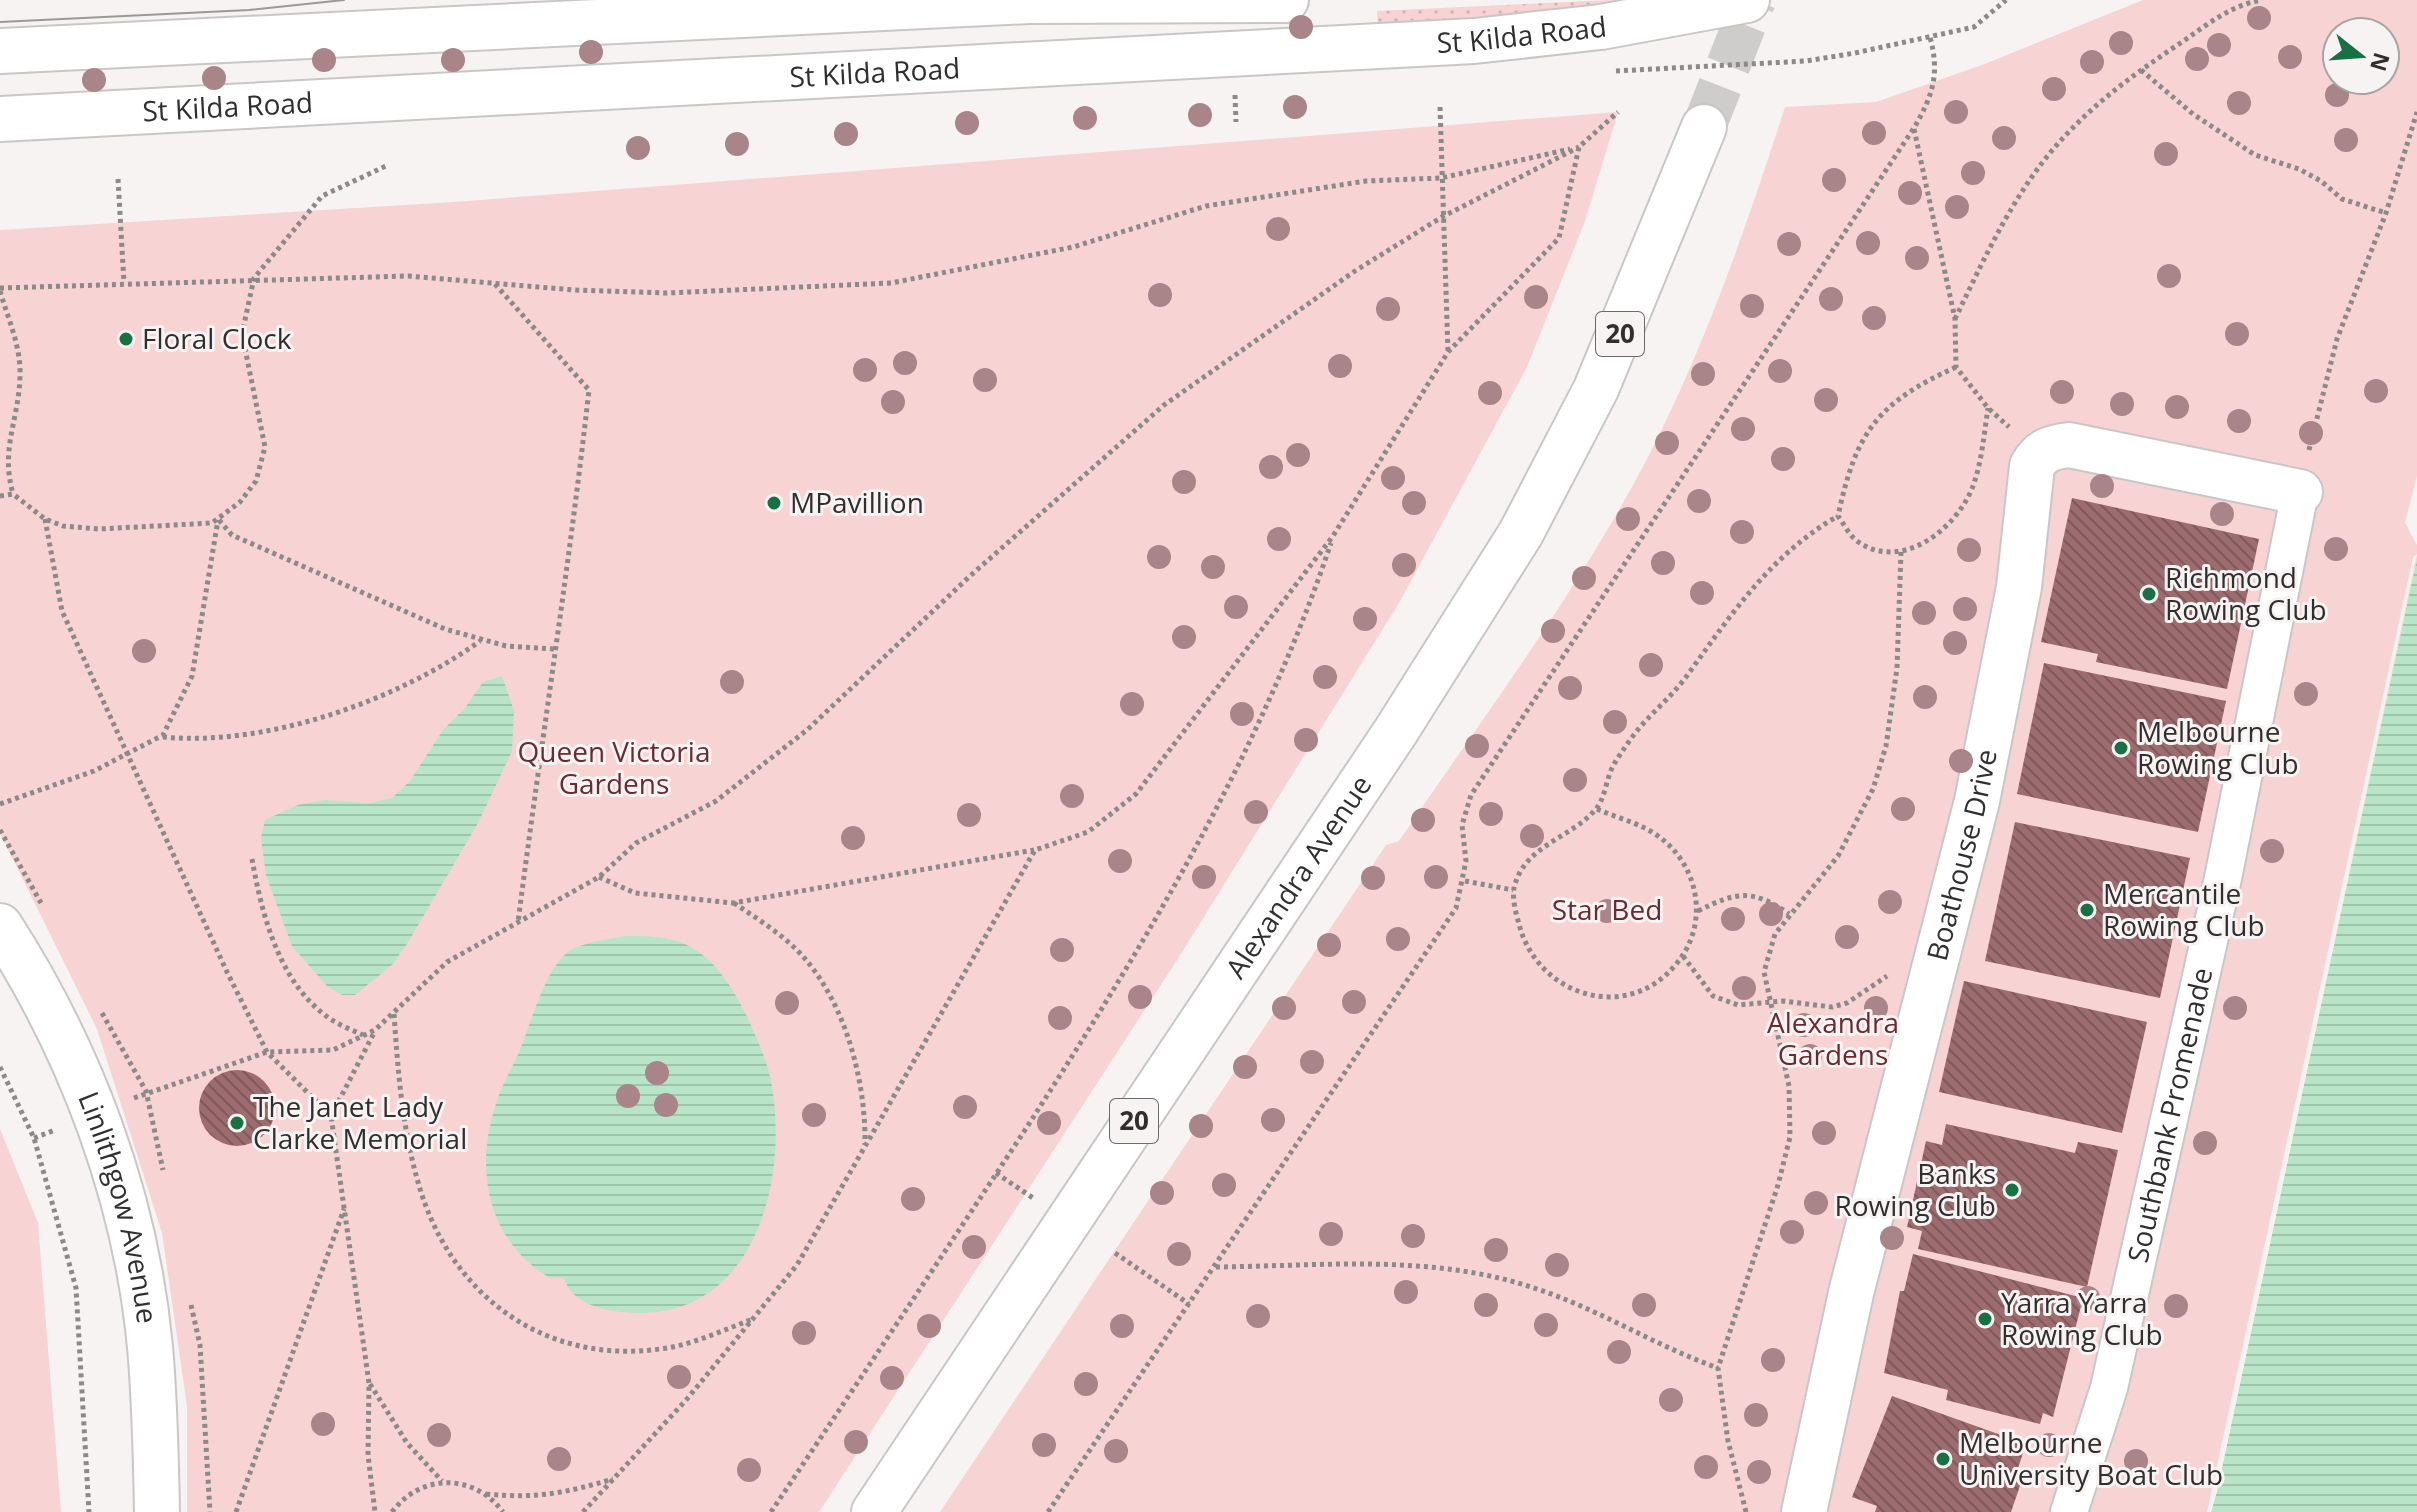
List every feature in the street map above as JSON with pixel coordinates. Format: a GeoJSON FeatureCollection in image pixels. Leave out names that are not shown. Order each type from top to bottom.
{"type":"FeatureCollection","features":[{"type":"Feature","properties":{"kind":"main road"},"geometry":{"type":"LineString","coordinates":[[0,51],[1002,2],[1286,0]]}},
{"type":"Feature","properties":{"kind":"main road","name":"St Kilda Road"},"geometry":{"type":"LineString","coordinates":[[0,119],[1474,41],[1601,27],[1747,0]]}},
{"type":"Feature","properties":{"kind":"main road","name":"Alexandra Avenue"},"geometry":{"type":"LineString","coordinates":[[874,1512],[1462,631],[1565,454],[1633,306],[1697,127]]}},
{"type":"Feature","properties":{"kind":"main road"},"geometry":{"type":"LineString","coordinates":[[2038,455],[2051,447],[2069,445],[2095,448],[2300,492]]}},
{"type":"Feature","properties":{"kind":"main road","name":"Boathouse Drive"},"geometry":{"type":"LineString","coordinates":[[1804,1512],[1851,1293],[1977,801],[2019,587],[2029,479],[2038,455]]}},
{"type":"Feature","properties":{"kind":"main road","name":"Linlithgow Avenue"},"geometry":{"type":"LineString","coordinates":[[0,926],[63,1040],[95,1115],[122,1192],[150,1348],[157,1512]]}},
{"type":"Feature","properties":{"kind":"street","name":"Southbank Promenade"},"geometry":{"type":"LineString","coordinates":[[2069,1512],[2109,1388],[2223,878],[2300,492]]}},
{"type":"Feature","properties":{"kind":"path"},"geometry":{"type":"LineString","coordinates":[[1955,319],[2034,175],[2062,138],[2141,70],[2240,2],[2262,0]]}},
{"type":"Feature","properties":{"kind":"path"},"geometry":{"type":"LineString","coordinates":[[1048,1512],[1456,908],[1465,881],[1462,825],[1471,795],[1914,128],[1926,107],[1937,64],[1930,37]]}},
{"type":"Feature","properties":{"kind":"path"},"geometry":{"type":"LineString","coordinates":[[2141,70],[2193,114],[2243,148],[2299,169],[2342,199],[2386,213]]}},
{"type":"Feature","properties":{"kind":"path"},"geometry":{"type":"LineString","coordinates":[[1235,95],[1236,122]]}},
{"type":"Feature","properties":{"kind":"path"},"geometry":{"type":"LineString","coordinates":[[1440,107],[1448,352]]}},
{"type":"Feature","properties":{"kind":"path"},"geometry":{"type":"LineString","coordinates":[[146,1091],[267,1052],[333,1050],[375,1030],[447,962],[599,877],[636,843],[716,801],[807,730],[970,576],[1164,405],[1355,271],[1442,217],[1579,147],[1618,112]]}},
{"type":"Feature","properties":{"kind":"path"},"geometry":{"type":"LineString","coordinates":[[2300,492],[2337,339],[2386,213],[2417,112]]}},
{"type":"Feature","properties":{"kind":"path"},"geometry":{"type":"LineString","coordinates":[[1914,128],[1955,319],[1956,367],[1988,408],[2038,455]]}},
{"type":"Feature","properties":{"kind":"path"},"geometry":{"type":"LineString","coordinates":[[388,165],[322,196],[254,278],[242,334],[265,447],[256,481],[240,502],[212,523],[99,529],[63,526],[45,519],[13,494],[6,469],[20,378],[19,351],[0,290],[254,278],[408,276],[667,293],[801,290],[891,283],[1073,247],[1206,206],[1366,181],[1441,178],[1579,147]]}},
{"type":"Feature","properties":{"kind":"path"},"geometry":{"type":"LineString","coordinates":[[599,877],[635,893],[733,903],[1035,850],[1088,832],[1136,794],[1333,536],[1448,352],[1559,238],[1579,147]]}},
{"type":"Feature","properties":{"kind":"path"},"geometry":{"type":"LineString","coordinates":[[118,179],[124,283]]}},
{"type":"Feature","properties":{"kind":"path"},"geometry":{"type":"LineString","coordinates":[[495,283],[589,390],[574,525],[554,649],[518,923]]}},
{"type":"Feature","properties":{"kind":"path"},"geometry":{"type":"LineString","coordinates":[[1597,809],[1637,825],[1671,846],[1692,882],[1698,911],[1683,956],[1670,973],[1633,994],[1611,998],[1575,992],[1548,976],[1533,958],[1523,939],[1513,890],[1531,856],[1597,809],[1613,766],[1632,736],[1686,677],[1734,608],[1792,547],[1838,516],[1856,452],[1873,423],[1913,387],[1956,367]]}},
{"type":"Feature","properties":{"kind":"path"},"geometry":{"type":"LineString","coordinates":[[1838,516],[1855,539],[1873,549],[1901,552],[1933,536],[1963,505],[1976,471],[1988,408]]}},
{"type":"Feature","properties":{"kind":"path"},"geometry":{"type":"LineString","coordinates":[[0,496],[13,494]]}},
{"type":"Feature","properties":{"kind":"path"},"geometry":{"type":"LineString","coordinates":[[45,519],[62,611],[267,1052],[331,1116]]}},
{"type":"Feature","properties":{"kind":"path"},"geometry":{"type":"LineString","coordinates":[[218,519],[232,535],[445,629],[481,641],[554,649]]}},
{"type":"Feature","properties":{"kind":"path"},"geometry":{"type":"LineString","coordinates":[[0,804],[94,771],[160,736],[192,676],[218,519]]}},
{"type":"Feature","properties":{"kind":"path"},"geometry":{"type":"LineString","coordinates":[[771,1512],[1103,1008],[1222,802],[1307,613],[1333,536]]}},
{"type":"Feature","properties":{"kind":"path"},"geometry":{"type":"LineString","coordinates":[[1746,1512],[1728,1441],[1718,1368],[1778,1185],[1790,1137],[1789,1086],[1764,972],[1775,934],[1838,856],[1873,789],[1886,746],[1897,668],[1901,552]]}},
{"type":"Feature","properties":{"kind":"path"},"geometry":{"type":"LineString","coordinates":[[160,736],[192,740],[244,735],[350,709],[446,665],[481,641]]}},
{"type":"Feature","properties":{"kind":"path"},"geometry":{"type":"LineString","coordinates":[[583,1512],[687,1399],[797,1265],[1035,850]]}},
{"type":"Feature","properties":{"kind":"path"},"geometry":{"type":"LineString","coordinates":[[252,859],[280,957],[298,988],[329,1018],[364,1036]]}},
{"type":"Feature","properties":{"kind":"path"},"geometry":{"type":"LineString","coordinates":[[1465,881],[1513,890]]}},
{"type":"Feature","properties":{"kind":"path"},"geometry":{"type":"LineString","coordinates":[[1698,911],[1736,894],[1748,894],[1789,914]]}},
{"type":"Feature","properties":{"kind":"path"},"geometry":{"type":"LineString","coordinates":[[733,903],[784,939],[806,960],[824,985],[854,1065],[866,1109],[865,1146]]}},
{"type":"Feature","properties":{"kind":"path"},"geometry":{"type":"LineString","coordinates":[[1683,956],[1703,986],[1724,1002],[1783,1001],[1832,1007],[1847,1003]]}},
{"type":"Feature","properties":{"kind":"path"},"geometry":{"type":"LineString","coordinates":[[394,1014],[401,1111],[418,1184],[441,1242],[495,1306],[537,1334],[601,1351],[663,1349],[695,1341],[754,1318]]}},
{"type":"Feature","properties":{"kind":"path"},"geometry":{"type":"LineString","coordinates":[[375,1030],[331,1116],[369,1383],[368,1455],[375,1512]]}},
{"type":"Feature","properties":{"kind":"path"},"geometry":{"type":"LineString","coordinates":[[0,1067],[34,1138],[76,1288],[89,1512]]}},
{"type":"Feature","properties":{"kind":"path"},"geometry":{"type":"LineString","coordinates":[[34,1138],[67,1125]]}},
{"type":"Feature","properties":{"kind":"path"},"geometry":{"type":"LineString","coordinates":[[996,1173],[1034,1198]]}},
{"type":"Feature","properties":{"kind":"path"},"geometry":{"type":"LineString","coordinates":[[236,1512],[344,1208]]}},
{"type":"Feature","properties":{"kind":"path"},"geometry":{"type":"LineString","coordinates":[[1115,1253],[1189,1304]]}},
{"type":"Feature","properties":{"kind":"path"},"geometry":{"type":"LineString","coordinates":[[1215,1267],[1380,1262],[1497,1278],[1569,1301],[1654,1344],[1718,1368]]}},
{"type":"Feature","properties":{"kind":"path"},"geometry":{"type":"LineString","coordinates":[[369,1383],[407,1443],[442,1482]]}},
{"type":"Feature","properties":{"kind":"path"},"geometry":{"type":"LineString","coordinates":[[392,1512],[401,1500],[420,1487],[442,1482],[465,1484],[486,1494],[528,1499],[548,1497],[614,1478]]}},
{"type":"Feature","properties":{"kind":"path"},"geometry":{"type":"LineString","coordinates":[[486,1494],[503,1512]]}},
{"type":"Feature","properties":{"kind":"green space"},"geometry":{"type":"Polygon","coordinates":[[[1612,0],[1612,14],[1378,33],[1377,11],[1612,0]]]}},
{"type":"Feature","properties":{"kind":"green space","name":"Alexandra Gardens"},"geometry":{"type":"Polygon","coordinates":[[[2143,0],[2417,0],[2417,476],[2405,523],[2417,545],[2417,558],[2211,1512],[940,1512],[1386,845],[1399,841],[1590,559],[1646,461],[1706,331],[1785,107],[1876,102],[1982,65],[2143,0]]]}},
{"type":"Feature","properties":{"kind":"green space","name":"Queen Victoria Gardens"},"geometry":{"type":"Polygon","coordinates":[[[1618,112],[1585,221],[1527,367],[1399,603],[1179,957],[819,1512],[187,1512],[187,1406],[162,1233],[97,1029],[0,833],[0,230],[454,202],[1618,112]]]}},
{"type":"Feature","properties":{"kind":"green space"},"geometry":{"type":"Polygon","coordinates":[[[0,1129],[38,1223],[61,1512],[0,1512],[0,1129]]]}},
{"type":"Feature","properties":{"kind":"shaded area"},"geometry":{"type":"Polygon","coordinates":[[[2417,558],[2417,1512],[2211,1512],[2217,1491],[2417,558]]]}},
{"type":"Feature","properties":{"kind":"shaded area"},"geometry":{"type":"Polygon","coordinates":[[[502,676],[514,711],[512,751],[478,823],[393,964],[355,995],[342,995],[327,986],[292,946],[266,875],[261,838],[265,820],[298,805],[325,800],[370,803],[392,798],[410,781],[443,730],[465,708],[483,682],[502,676]]]}},
{"type":"Feature","properties":{"kind":"shaded area"},"geometry":{"type":"Polygon","coordinates":[[[627,936],[673,940],[707,958],[737,997],[765,1061],[772,1087],[776,1127],[774,1167],[766,1207],[751,1243],[730,1274],[702,1297],[666,1311],[623,1312],[595,1307],[573,1293],[564,1278],[550,1278],[529,1263],[500,1225],[487,1181],[486,1156],[495,1107],[553,970],[574,949],[627,936]]]}},
{"type":"Feature","properties":{"kind":"pier"},"geometry":{"type":"Polygon","coordinates":[[[2417,554],[2217,1491],[2211,1512],[2207,1512],[2413,557],[2417,554]]]}},
{"type":"Feature","properties":{"kind":"building","name":"Richmond Rowing Club"},"geometry":{"type":"Polygon","coordinates":[[[2072,498],[2259,539],[2227,689],[2096,662],[2098,654],[2041,642],[2072,498]]]}},
{"type":"Feature","properties":{"kind":"building","name":"Melbourne Rowing Club"},"geometry":{"type":"Polygon","coordinates":[[[2044,663],[2226,701],[2198,832],[2017,794],[2044,663]]]}},
{"type":"Feature","properties":{"kind":"building","name":"Mercantile Rowing Club"},"geometry":{"type":"Polygon","coordinates":[[[2015,822],[2190,858],[2160,998],[1985,961],[2015,822]]]}},
{"type":"Feature","properties":{"kind":"building"},"geometry":{"type":"Polygon","coordinates":[[[1964,981],[2147,1022],[2122,1133],[1939,1092],[1964,981]]]}},
{"type":"Feature","properties":{"kind":"building","name":"The Janet Lady Clarke Memorial"},"geometry":{"type":"Polygon","coordinates":[[[237,1070],[251,1073],[264,1081],[272,1094],[275,1108],[272,1122],[264,1135],[251,1143],[237,1146],[223,1143],[210,1135],[202,1122],[199,1108],[202,1094],[210,1081],[223,1073],[237,1070]]]}},
{"type":"Feature","properties":{"kind":"building","name":"Banks Rowing Club"},"geometry":{"type":"Polygon","coordinates":[[[1946,1124],[2075,1153],[2078,1142],[2118,1150],[2087,1287],[1918,1249],[1922,1231],[1907,1227],[1926,1141],[1942,1145],[1946,1124]]]}},
{"type":"Feature","properties":{"kind":"building","name":"Yarra Yarra Rowing Club"},"geometry":{"type":"Polygon","coordinates":[[[1913,1254],[2083,1298],[2053,1417],[2043,1413],[2040,1424],[1946,1400],[1948,1390],[1884,1373],[1900,1291],[1904,1291],[1913,1254]]]}},
{"type":"Feature","properties":{"kind":"building","name":"Melbourne University Boat Club"},"geometry":{"type":"Polygon","coordinates":[[[1892,1396],[2026,1444],[2016,1474],[2023,1477],[2011,1512],[1875,1512],[1877,1506],[1852,1497],[1892,1396]]]}},
{"type":"Feature","properties":{"kind":"tunnel"},"geometry":{"type":"LineString","coordinates":[[1704,127],[1754,0]]}},
{"type":"Feature","properties":{"kind":"tram line"},"geometry":{"type":"LineString","coordinates":[[0,22],[249,10],[344,0]]}},
{"type":"Feature","properties":{"kind":"place","name":"Floral Clock"},"geometry":{"type":"Point","coordinates":[126,339]}},
{"type":"Feature","properties":{"kind":"place","name":"MPavillion"},"geometry":{"type":"Point","coordinates":[774,503]}},
{"type":"Feature","properties":{"kind":"place","name":"Richmond Rowing Club"},"geometry":{"type":"Point","coordinates":[2149,594]}},
{"type":"Feature","properties":{"kind":"place","name":"Melbourne Rowing Club"},"geometry":{"type":"Point","coordinates":[2121,748]}},
{"type":"Feature","properties":{"kind":"place","name":"Mercantile Rowing Club"},"geometry":{"type":"Point","coordinates":[2087,910]}},
{"type":"Feature","properties":{"kind":"place","name":"The Janet Lady Clarke Memorial"},"geometry":{"type":"Point","coordinates":[237,1123]}},
{"type":"Feature","properties":{"kind":"place","name":"Banks Rowing Club"},"geometry":{"type":"Point","coordinates":[2012,1190]}},
{"type":"Feature","properties":{"kind":"place","name":"Yarra Yarra Rowing Club"},"geometry":{"type":"Point","coordinates":[1985,1319]}},
{"type":"Feature","properties":{"kind":"place","name":"Melbourne University Boat Club"},"geometry":{"type":"Point","coordinates":[1943,1459]}},
{"type":"Feature","properties":{"kind":"park label","name":"Star Bed"},"geometry":{"type":"Point","coordinates":[1607,910]}}]}
